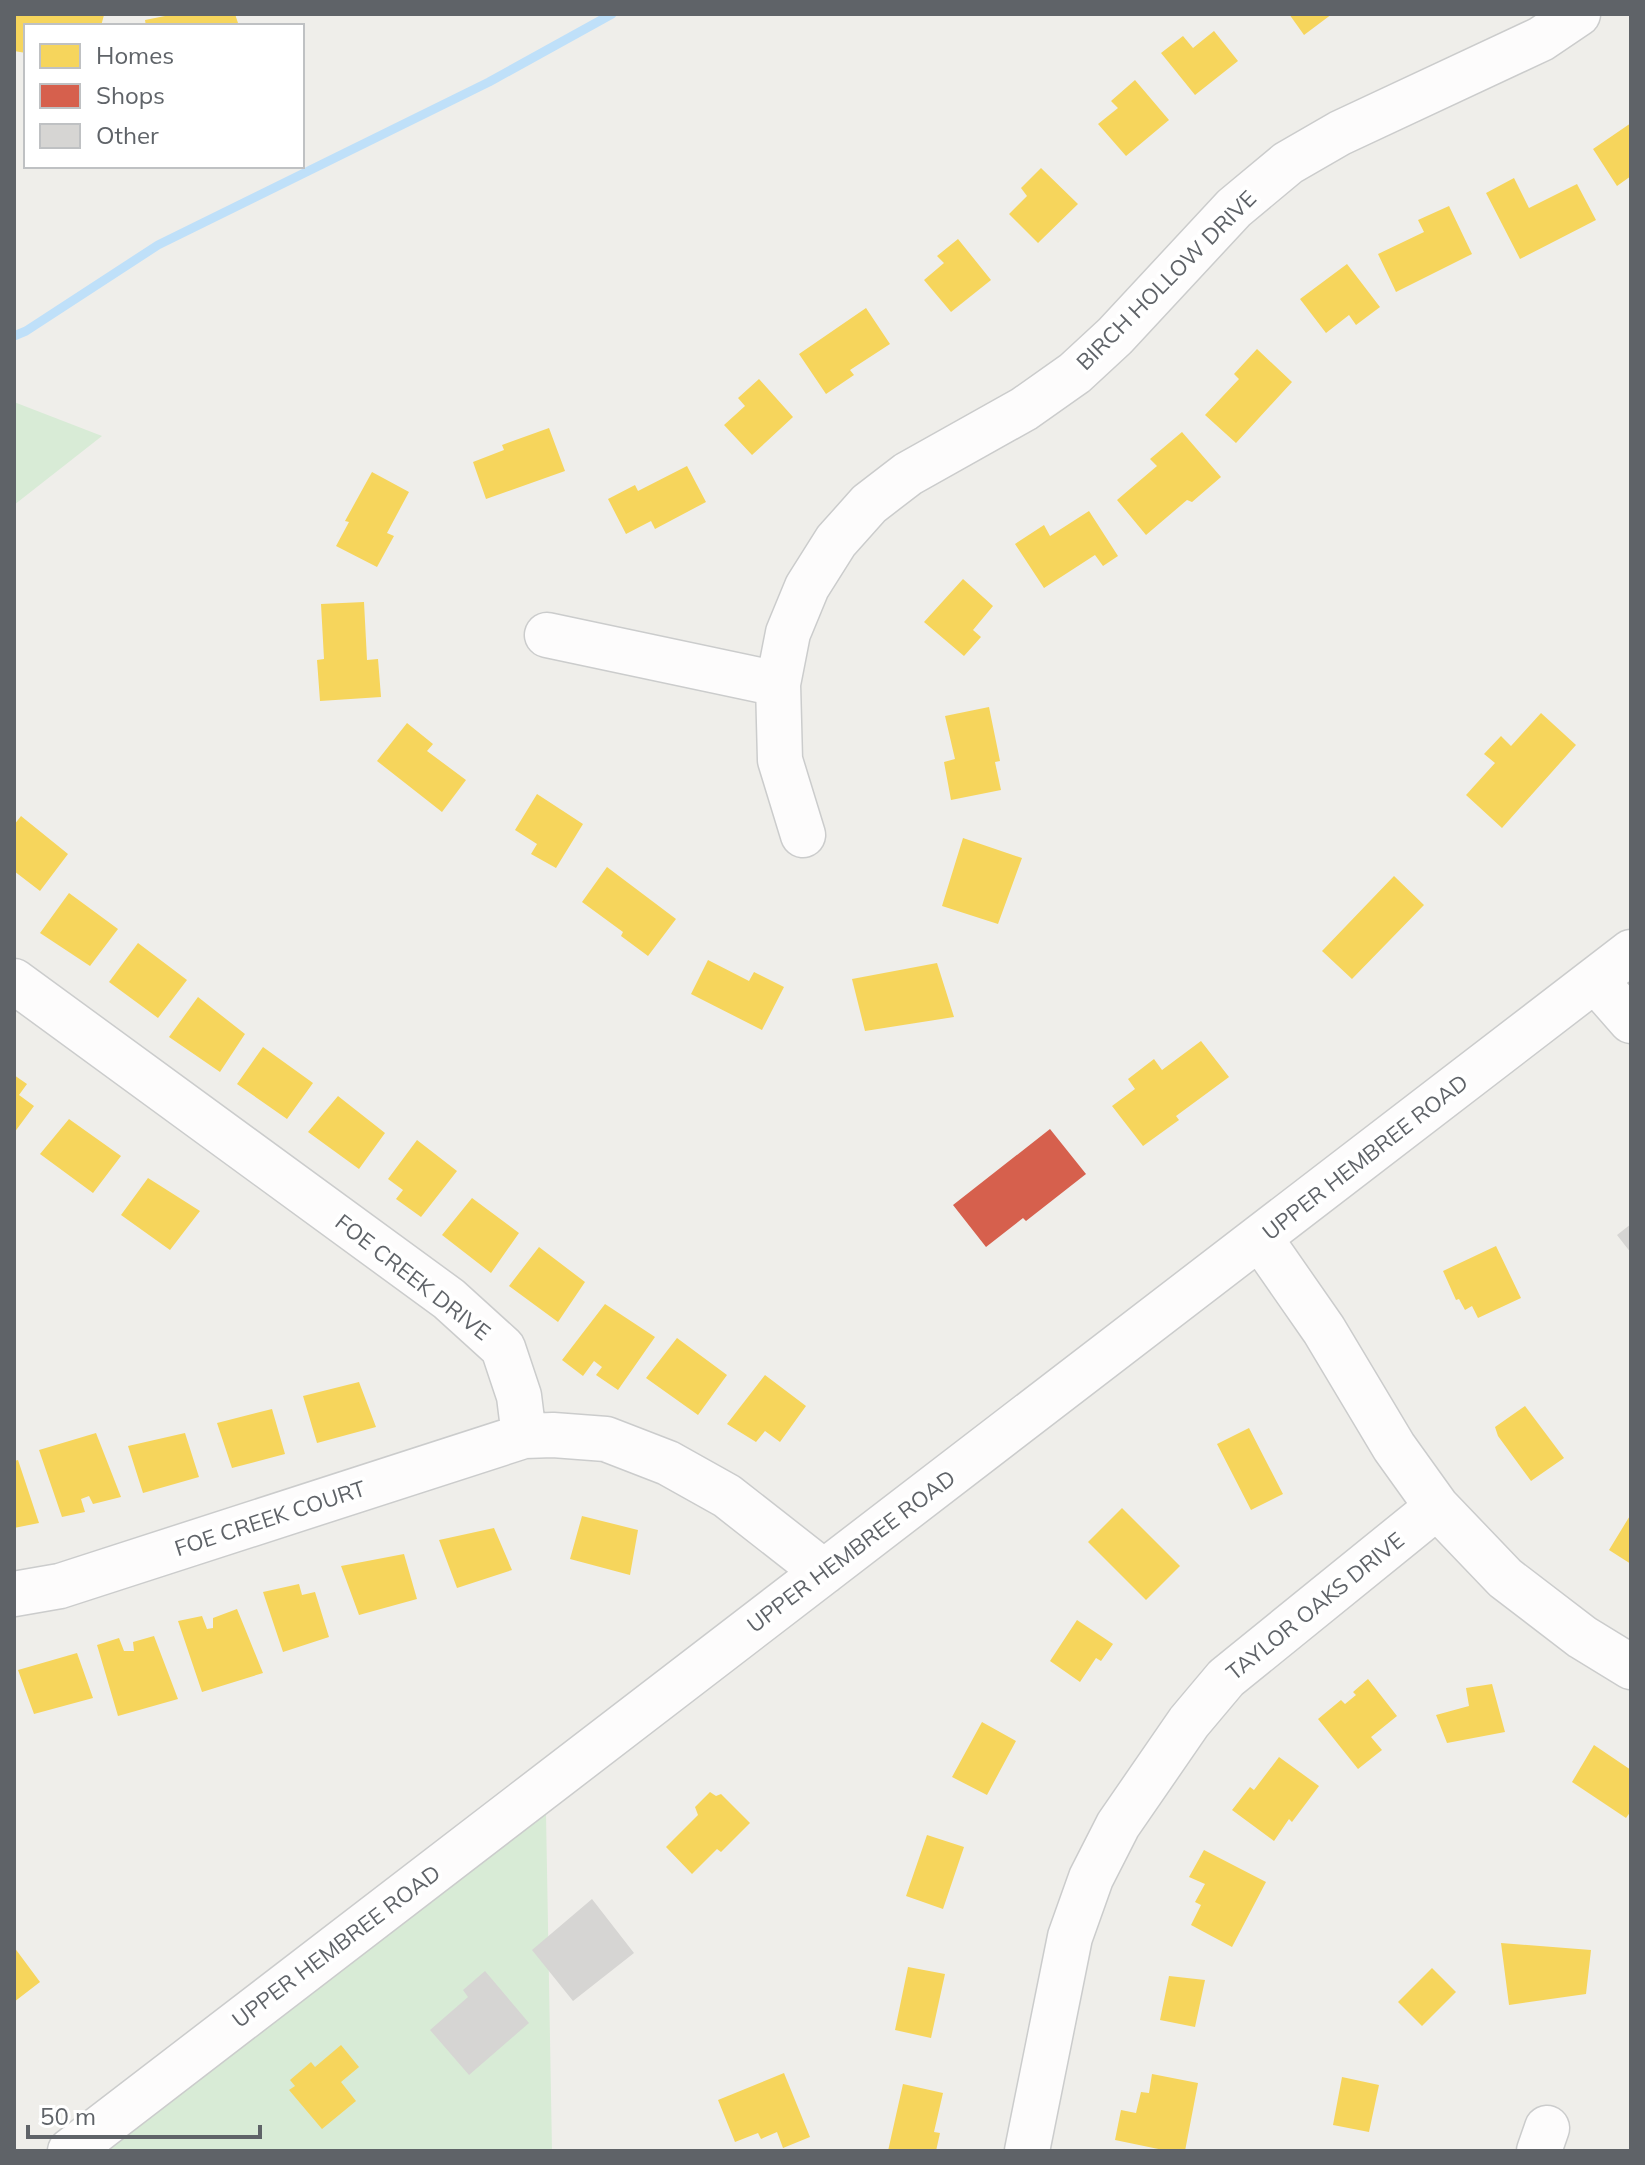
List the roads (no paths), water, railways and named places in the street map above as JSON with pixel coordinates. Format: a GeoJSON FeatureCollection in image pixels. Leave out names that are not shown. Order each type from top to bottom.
{"type":"FeatureCollection","features":[{"type":"Feature","properties":{"kind":"street","name":"BIRCH HOLLOW DRIVE"},"geometry":{"type":"LineString","coordinates":[[803,835],[780,760],[778,684],[788,633],[807,587],[836,541],[869,504],[908,474],[1024,409],[1075,373],[1115,336],[1234,208],[1288,163],[1340,133],[1541,39],[1578,14]]}},
{"type":"Feature","properties":{"kind":"street"},"geometry":{"type":"LineString","coordinates":[[547,635],[778,684]]}},
{"type":"Feature","properties":{"kind":"street","name":"UPPER HEMBREE ROAD"},"geometry":{"type":"LineString","coordinates":[[70,2151],[1631,952]]}},
{"type":"Feature","properties":{"kind":"street"},"geometry":{"type":"LineString","coordinates":[[1595,980],[1631,1021]]}},
{"type":"Feature","properties":{"kind":"street","name":"FOE CREEK DRIVE"},"geometry":{"type":"LineString","coordinates":[[14,981],[449,1299],[503,1348],[519,1396],[524,1436]]}},
{"type":"Feature","properties":{"kind":"street"},"geometry":{"type":"LineString","coordinates":[[1260,1238],[1324,1330],[1394,1447],[1437,1507],[1505,1578],[1582,1637],[1631,1667]]}},
{"type":"Feature","properties":{"kind":"street"},"geometry":{"type":"LineString","coordinates":[[524,1436],[606,1439],[668,1463],[727,1496],[824,1572]]}},
{"type":"Feature","properties":{"kind":"street","name":"FOE CREEK COURT"},"geometry":{"type":"LineString","coordinates":[[14,1594],[60,1586],[524,1436]]}},
{"type":"Feature","properties":{"kind":"street","name":"TAYLOR OAKS DRIVE"},"geometry":{"type":"LineString","coordinates":[[1027,2151],[1070,1937],[1091,1878],[1118,1825],[1189,1722],[1226,1678],[1437,1507]]}},
{"type":"Feature","properties":{"kind":"waterway"},"geometry":{"type":"LineString","coordinates":[[14,336],[158,245],[489,82],[612,14]]}}]}
